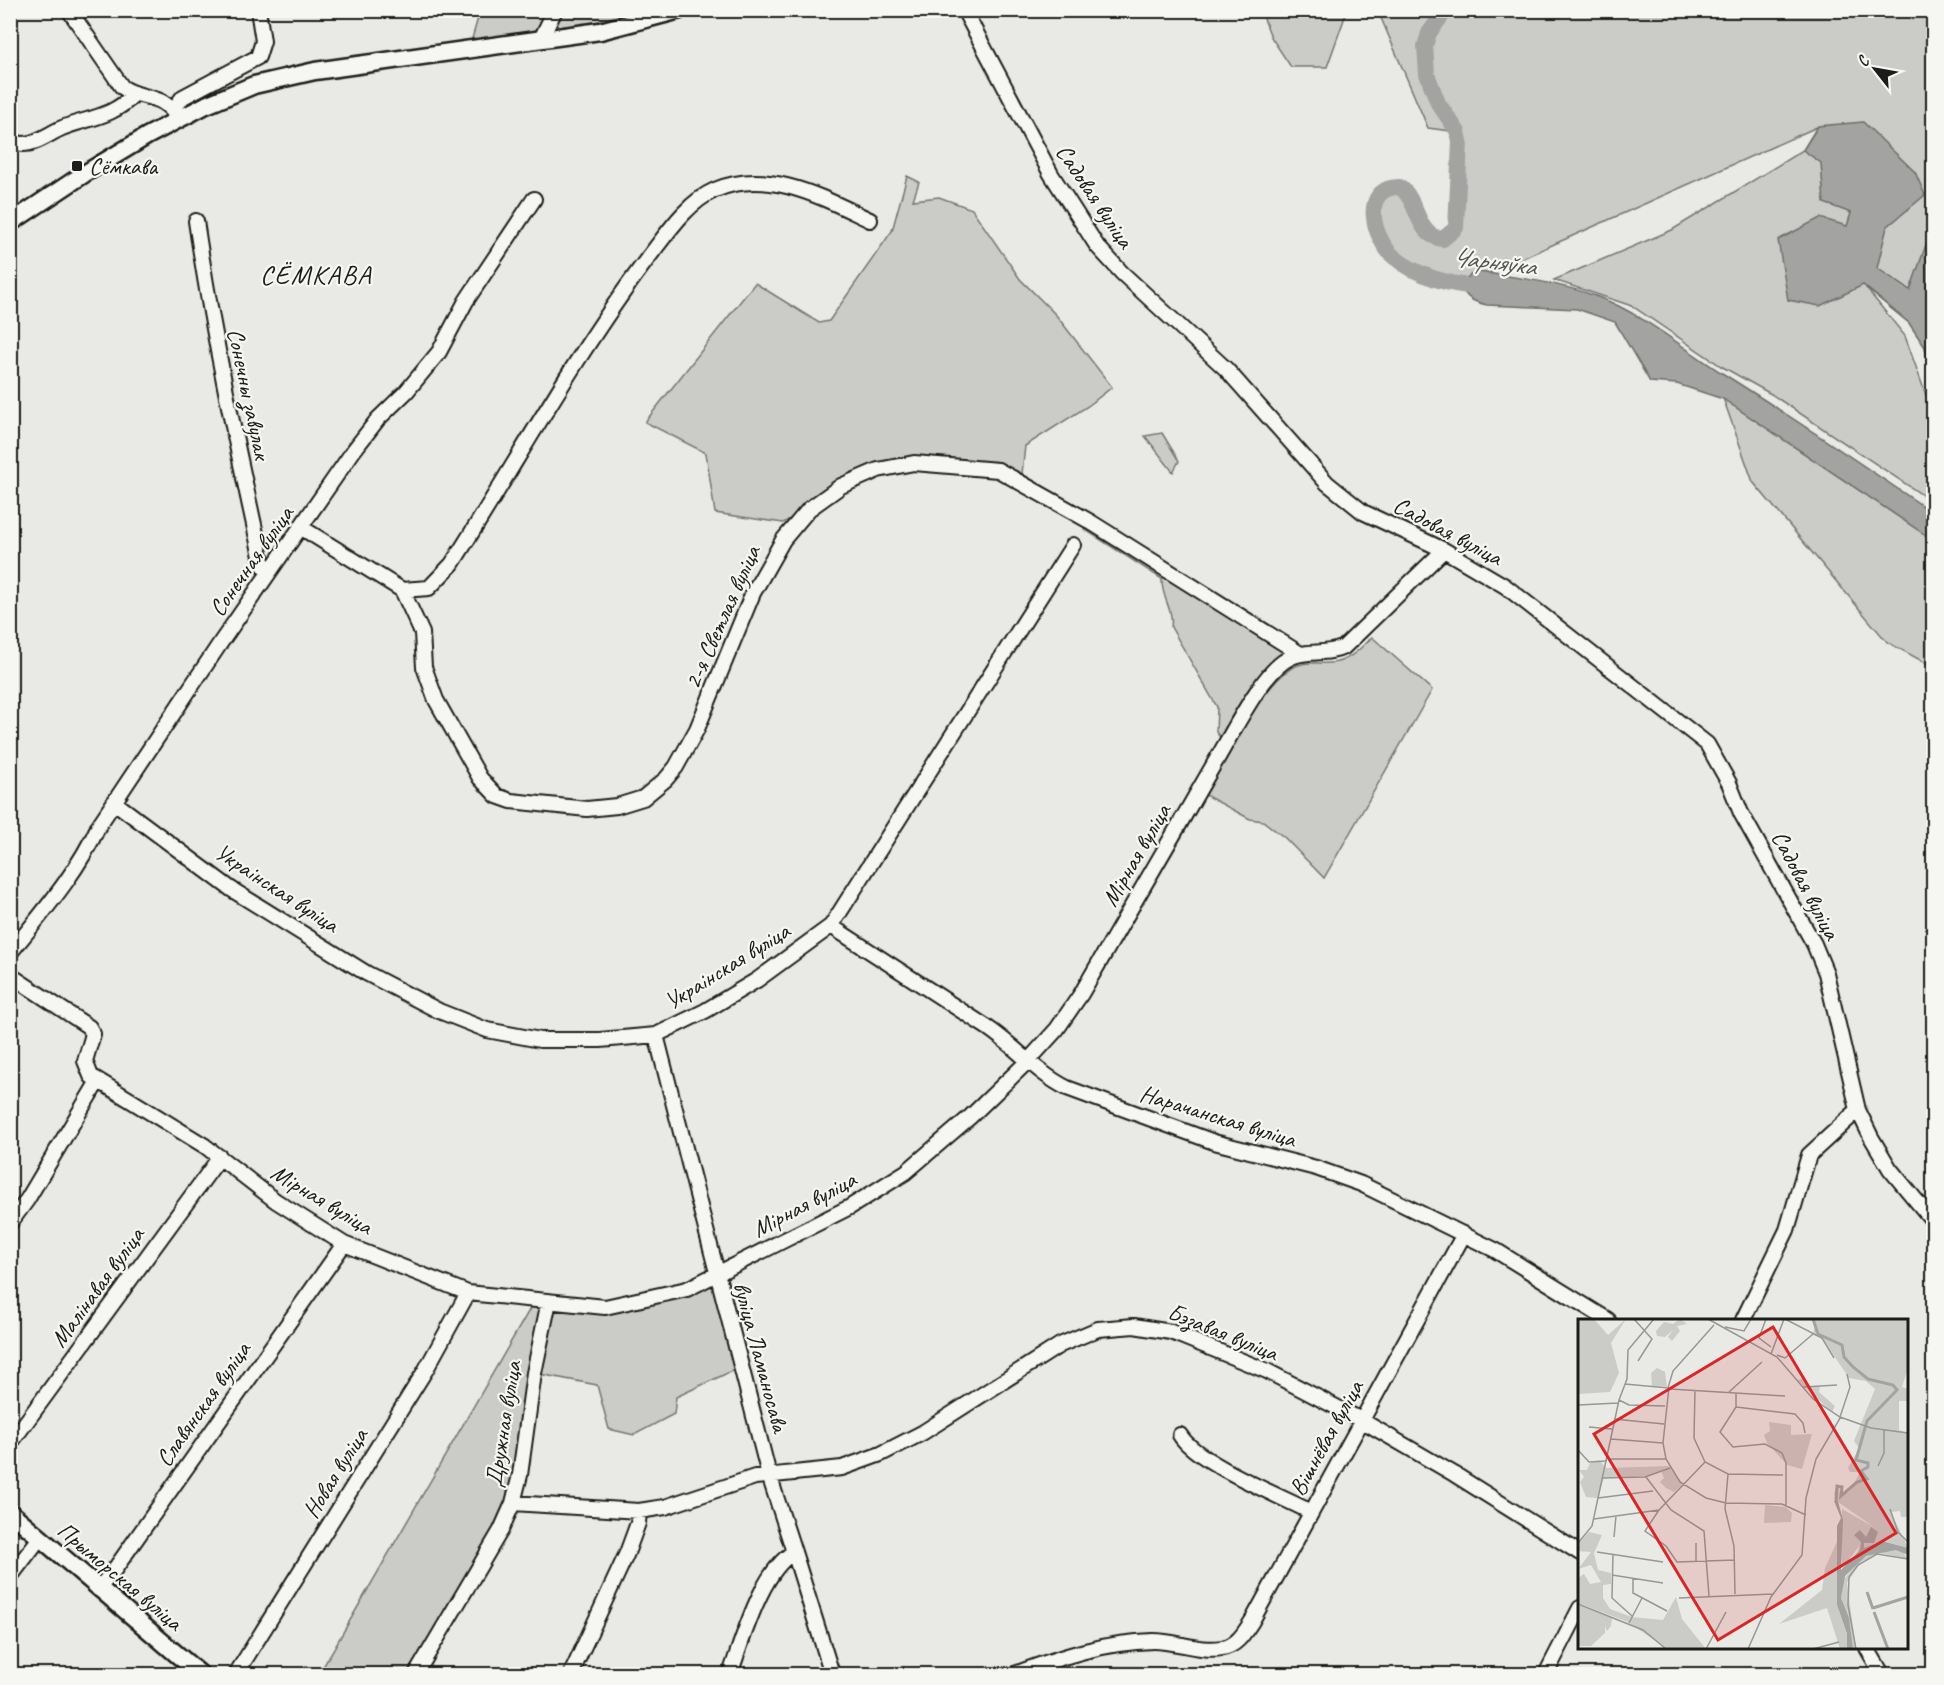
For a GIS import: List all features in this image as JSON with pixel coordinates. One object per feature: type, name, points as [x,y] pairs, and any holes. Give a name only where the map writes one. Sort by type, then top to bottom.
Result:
[{"type":"main road","points":[[10,224],[176,114],[282,77],[632,25],[680,10]]},
{"type":"main road","name":"Прыморская вуліца","points":[[10,1512],[200,1674]]},
{"type":"street","points":[[69,10],[122,87],[133,95],[152,96],[176,114],[183,97],[258,57],[263,41],[258,10]]},
{"type":"street","points":[[542,39],[555,10]]},
{"type":"street","name":"Садовая вуліца","points":[[964,10],[1050,174],[1076,218],[1122,273],[1226,369],[1327,483],[1363,512],[1444,550],[1505,586],[1707,744],[1729,783],[1741,813],[1814,944],[1826,973],[1858,1110],[1890,1169],[1934,1222]]},
{"type":"street","points":[[10,138],[22,144],[35,142],[63,128],[105,115],[126,104],[133,95]]},
{"type":"street","points":[[302,528],[402,590],[429,588],[452,564],[595,333],[669,230],[696,204],[714,190],[740,184],[791,186],[870,220]]},
{"type":"street","name":"Сонечная вуліца","points":[[10,953],[70,875],[114,802],[268,573],[302,528],[366,434],[439,352],[466,301],[534,199]]},
{"type":"street","name":"Сонечны завулак","points":[[196,221],[210,316],[227,401],[262,561],[268,573]]},
{"type":"street","name":"2-я Светлая вуліца","points":[[402,590],[422,633],[424,667],[436,700],[459,744],[488,789],[511,801],[587,809],[617,806],[643,798],[676,767],[698,729],[753,593],[783,540],[809,508],[841,486],[878,470],[914,463],[998,470],[1089,521],[1299,653]]},
{"type":"street","name":"Украінская вуліца","points":[[114,802],[231,889],[366,973],[439,1011],[487,1030],[540,1040],[600,1040],[656,1035],[705,1011],[757,980],[831,926],[1073,545]]},
{"type":"street","points":[[1299,653],[1329,652],[1344,647],[1444,550]]},
{"type":"street","name":"Мірная вуліца","points":[[98,1081],[164,1119],[220,1157],[276,1200],[344,1244],[468,1293],[605,1307],[687,1289],[850,1207],[906,1172],[970,1117],[1028,1061],[1057,1029],[1081,994],[1258,692],[1280,663],[1299,653]]},
{"type":"street","name":"Нарачанская вуліца","points":[[831,926],[1010,1043],[1045,1077],[1067,1088],[1214,1142],[1316,1168],[1361,1184],[1495,1250],[1606,1319]]},
{"type":"street","points":[[10,975],[89,1027],[93,1034],[85,1061],[87,1070],[98,1081],[27,1200],[10,1222]]},
{"type":"street","name":"вуліца Ламаносава","points":[[656,1035],[769,1475],[832,1674]]},
{"type":"street","points":[[1743,1319],[1787,1230],[1809,1155],[1858,1110]]},
{"type":"street","name":"Малінавая вуліца","points":[[10,1444],[220,1157]]},
{"type":"street","name":"Вішнёвая вуліца","points":[[1015,1674],[1071,1654],[1130,1643],[1166,1642],[1215,1649],[1231,1646],[1245,1632],[1464,1234]]},
{"type":"street","name":"Славянская вуліца","points":[[98,1589],[119,1563],[344,1244]]},
{"type":"street","name":"Новая вуліца","points":[[236,1674],[425,1371],[468,1293]]},
{"type":"street","name":"Дружная вуліца","points":[[416,1674],[501,1530],[513,1503],[520,1475],[536,1361],[549,1301]]},
{"type":"street","name":"Бэзавая вуліца","points":[[513,1503],[639,1511],[665,1507],[740,1481],[769,1475],[823,1472],[842,1468],[881,1454],[942,1421],[1060,1345],[1098,1329],[1115,1325],[1152,1327],[1216,1349],[1361,1420],[1454,1474],[1578,1552]]},
{"type":"street","points":[[1180,1435],[1185,1443],[1202,1456],[1311,1512]]},
{"type":"street","points":[[571,1674],[627,1553],[638,1523],[639,1511]]},
{"type":"street","points":[[10,1577],[39,1539]]},
{"type":"street","points":[[730,1674],[767,1584],[781,1563],[794,1552]]},
{"type":"street","points":[[1546,1674],[1578,1612]]},
{"type":"street","points":[[1868,1649],[1882,1674]]},
{"type":"shaded area","points":[[480,11],[680,11],[469,49]]},
{"type":"shaded area","points":[[1261,11],[1347,11],[1327,67],[1291,67],[1271,37]]},
{"type":"shaded area","points":[[1378,11],[1933,11],[1933,225],[1925,347],[1909,323],[1866,288],[1905,336],[1933,415],[1933,502],[1771,394],[1721,366],[1632,306],[1554,280],[1672,230],[1803,150],[1817,127],[1487,274],[1478,272],[1465,279],[1462,286],[1429,277],[1408,267],[1389,253],[1378,237],[1374,208],[1376,199],[1388,187],[1398,187],[1406,191],[1411,197],[1420,222],[1432,236],[1443,239],[1456,228],[1456,190],[1461,153],[1458,132],[1428,128]]},
{"type":"shaded area","points":[[1863,122],[1915,172],[1925,195],[1887,227],[1877,268],[1910,290],[1933,225],[1933,392],[1925,347],[1909,323],[1863,285],[1820,306],[1788,300],[1778,240],[1820,218],[1847,226],[1851,213],[1824,203],[1821,163],[1803,150],[1818,126]]},
{"type":"shaded area","points":[[907,176],[919,182],[913,200],[939,197],[972,209],[1020,279],[1056,315],[1112,387],[1088,406],[1025,446],[1022,474],[956,465],[878,470],[783,523],[715,513],[706,453],[645,422],[755,283],[819,323],[829,321],[892,231]]},
{"type":"shaded area","points":[[1478,272],[1554,284],[1598,297],[1631,312],[1933,513],[1933,540],[1723,399],[1677,384],[1650,382],[1615,322],[1577,309],[1487,305],[1471,299],[1465,294],[1462,286],[1470,275]]},
{"type":"shaded area","points":[[1723,398],[1933,540],[1933,667],[1887,642],[1753,482]]},
{"type":"shaded area","points":[[1162,433],[1179,461],[1173,472],[1145,436]]},
{"type":"shaded area","points":[[1089,521],[1299,653],[1288,658],[1226,745],[1216,732],[1217,707],[1171,627],[1171,615],[1163,592],[1162,579],[1084,529]]},
{"type":"shaded area","points":[[1372,637],[1432,690],[1324,878],[1285,838],[1263,821],[1250,819],[1205,795],[1255,709],[1279,679],[1300,664],[1330,663],[1342,660],[1353,654]]},
{"type":"shaded area","points":[[717,1274],[734,1370],[676,1397],[674,1414],[634,1435],[609,1429],[597,1385],[534,1373],[517,1489],[416,1674],[319,1674],[535,1300],[605,1307]]},
{"type":"shaded area","points":[[1165,1668],[1172,1674],[1063,1674],[1084,1669]]},
{"type":"waterway","name":"Чарняўка","points":[[1446,10],[1429,33],[1425,46],[1427,74],[1438,103],[1458,132],[1460,141],[1456,228],[1443,239],[1427,232],[1411,201],[1400,187],[1387,189],[1379,195],[1374,215],[1380,238],[1394,257],[1404,264],[1436,279],[1484,288]]},
{"type":"place","name":"Сёмкава","points":[[77,166]]},
{"type":"district","name":"СЁМКАВА","points":[[316,275]]}]
